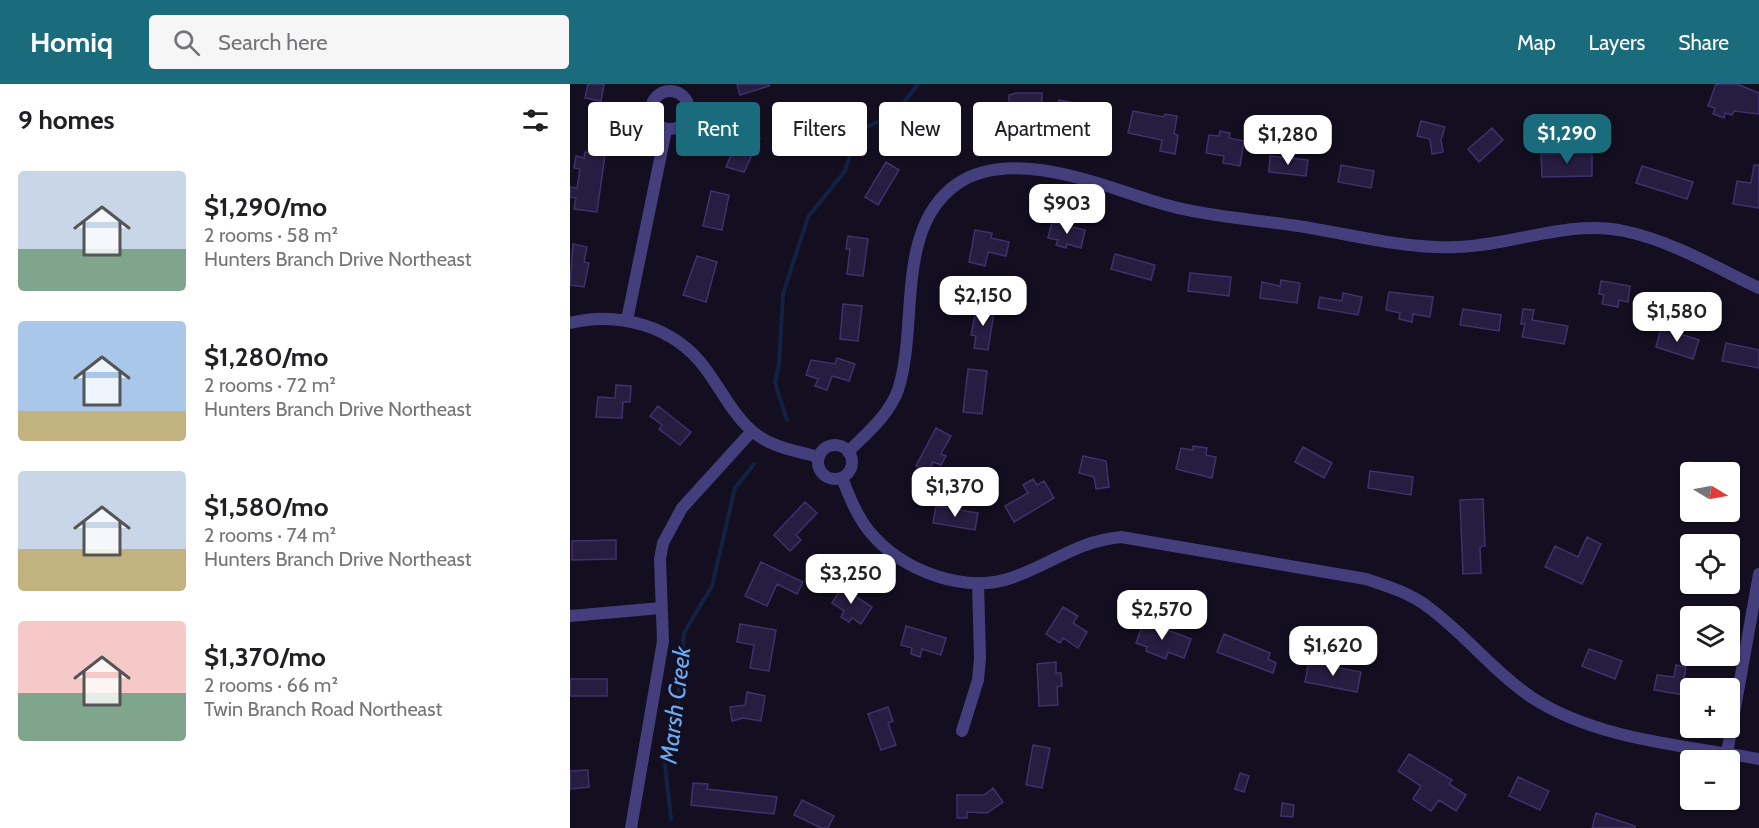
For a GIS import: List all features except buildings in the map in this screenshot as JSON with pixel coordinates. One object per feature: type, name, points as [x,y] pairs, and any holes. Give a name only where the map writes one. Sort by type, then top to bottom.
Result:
[{"type":"street","points":[[627,320],[666,130]]},
{"type":"street","points":[[848,452],[882,417],[897,392],[903,369],[917,247],[928,216],[939,200],[956,184],[996,168],[1019,168],[1068,176],[1167,206],[1422,246],[1484,246],[1580,228],[1623,230],[1681,250],[1759,288]]},
{"type":"street","points":[[570,323],[606,318],[627,320],[661,332],[689,350],[752,431],[766,441],[819,457]]},
{"type":"street","points":[[631,828],[663,640],[660,559],[669,527],[682,508],[752,431]]},
{"type":"street","points":[[832,445],[848,452],[851,466],[842,478],[832,479],[823,474],[819,457],[823,450],[832,445]]},
{"type":"street","points":[[842,478],[850,499],[870,532],[896,556],[935,576],[978,583],[1014,577],[1082,544],[1121,537],[1366,579],[1397,589],[1426,605],[1504,677],[1532,698],[1562,714],[1618,734],[1710,750]]},
{"type":"street","points":[[1728,750],[1759,574]]},
{"type":"street","points":[[962,730],[978,680],[980,658],[978,583]]},
{"type":"street","points":[[570,616],[661,608]]},
{"type":"street","points":[[1740,755],[1759,759]]},
{"type":"waterway","name":"Marsh Creek","points":[[787,420],[775,383],[779,364],[783,294],[808,217],[845,171],[858,131],[895,114],[918,84]]},
{"type":"waterway","name":"Marsh Creek","points":[[671,819],[665,764],[678,702],[684,633],[712,586],[735,488],[754,464]]}]
